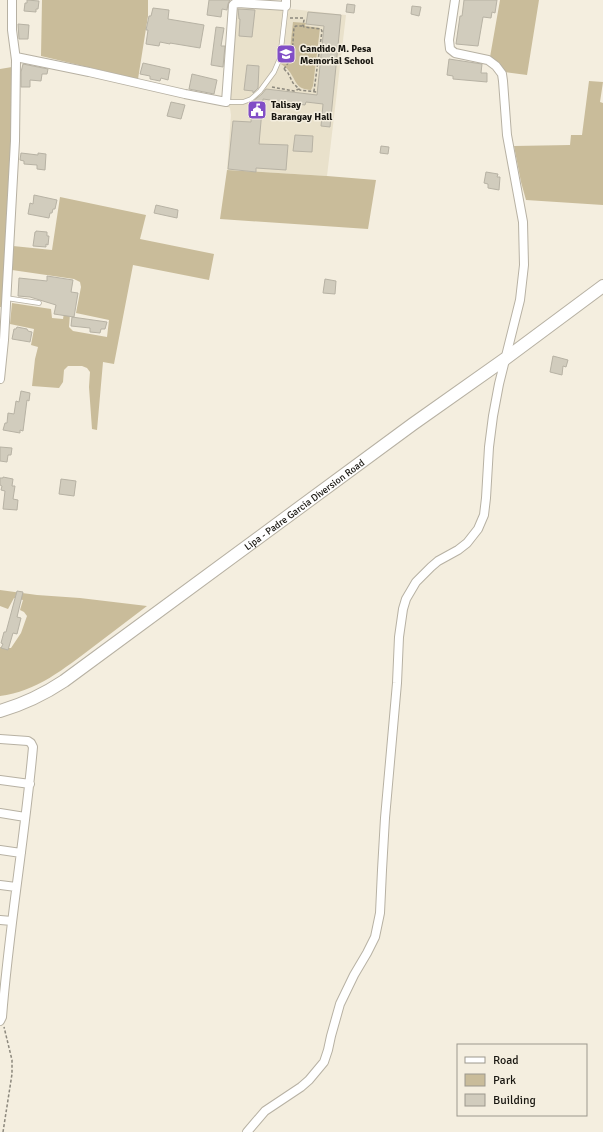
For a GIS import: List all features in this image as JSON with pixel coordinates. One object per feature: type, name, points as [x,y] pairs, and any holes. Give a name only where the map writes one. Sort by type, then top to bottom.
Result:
[{"type":"main road","name":"Lipa - Padre Garcia Diversion Road","points":[[0,711],[18,706],[34,699],[64,681],[603,286]]},
{"type":"street","points":[[0,379],[15,141],[16,56],[12,30],[12,0]]},
{"type":"street","points":[[247,1132],[265,1111],[301,1087],[324,1062],[340,1004],[375,937],[380,913],[385,818],[397,683],[399,637],[403,609],[406,598],[422,575],[438,561],[458,550],[478,529],[482,522],[485,506],[492,424],[505,359],[520,300],[524,265],[523,222],[507,135],[503,77],[498,68],[488,60],[455,53],[450,49],[449,40],[455,0]]},
{"type":"street","points":[[16,56],[226,102],[234,4],[286,3]]},
{"type":"street","points":[[0,739],[28,741],[32,743],[33,747],[30,784],[12,921],[4,954],[1,1021]]},
{"type":"street","points":[[0,780],[30,784]]},
{"type":"street","points":[[0,813],[26,817]]},
{"type":"street","points":[[0,850],[21,853]]},
{"type":"street","points":[[0,885],[16,887]]},
{"type":"street","points":[[0,920],[12,921]]},
{"type":"lane","points":[[226,102],[249,101],[266,83],[278,65],[286,3]]},
{"type":"lane","points":[[6,298],[38,303]]},
{"type":"path","points":[[284,18],[303,18],[303,26]]},
{"type":"path","points":[[278,65],[284,69],[287,71],[293,83],[299,89],[302,91],[316,92],[322,31],[320,29],[303,26],[294,27],[291,58],[284,69]]},
{"type":"path","points":[[266,83],[271,87],[294,91],[299,89]]},
{"type":"path","points":[[1,1021],[3,1023],[12,1060],[12,1074],[4,1132]]},
{"type":"shaded area","name":"Candido M. Pesa Memorial School","points":[[237,6],[283,8],[346,15],[327,176],[227,170],[231,115],[230,108],[224,105]]},
{"type":"green space","points":[[42,0],[148,0],[148,16],[138,79],[41,56]]},
{"type":"green space","points":[[500,0],[539,0],[527,75],[505,72],[500,65],[490,57]]},
{"type":"green space","points":[[293,22],[306,23],[305,26],[320,28],[313,86],[311,90],[299,86],[288,70],[281,64],[282,59],[289,59]]},
{"type":"green space","points":[[12,67],[12,117],[2,307],[0,307],[0,69]]},
{"type":"green space","points":[[589,81],[603,82],[600,102],[603,103],[603,205],[526,200],[514,146],[570,145],[571,135],[582,135]]},
{"type":"green space","points":[[227,170],[376,180],[368,229],[220,219]]},
{"type":"green space","points":[[60,197],[146,215],[140,239],[214,254],[209,280],[133,265],[114,364],[103,362],[97,430],[92,429],[89,387],[90,372],[87,368],[82,366],[68,366],[64,370],[63,382],[59,388],[32,386],[38,347],[31,345],[34,329],[10,324],[12,303],[51,309],[52,318],[63,319],[64,313],[70,314],[69,327],[73,331],[107,337],[109,320],[76,313],[81,287],[80,282],[74,279],[12,270],[13,246],[52,250]]},
{"type":"green space","points":[[0,590],[147,606],[50,678],[26,690],[0,696],[0,647],[11,648],[21,633],[27,616],[20,610],[23,600],[14,598],[8,609],[0,606]]},
{"type":"building","points":[[27,0],[39,1],[36,12],[24,11]]},
{"type":"building","points":[[209,0],[230,0],[227,10],[222,9],[221,17],[207,15]]},
{"type":"building","points":[[464,0],[497,0],[495,13],[492,12],[491,18],[483,17],[478,46],[456,44]]},
{"type":"building","points":[[347,4],[355,5],[354,13],[346,12]]},
{"type":"building","points":[[412,6],[421,7],[419,16],[411,14]]},
{"type":"building","points":[[153,8],[169,10],[168,19],[204,25],[200,48],[160,42],[159,46],[146,44],[148,30],[146,30],[149,16],[151,16]]},
{"type":"building","points":[[238,9],[255,10],[252,37],[239,36],[240,19]]},
{"type":"building","points":[[308,12],[341,15],[330,127],[321,126],[323,104],[306,102],[305,105],[263,99],[259,144],[288,145],[286,170],[256,168],[256,172],[228,169],[233,121],[251,122],[252,102],[266,89],[317,95],[324,26],[306,24]]},
{"type":"building","points":[[18,24],[29,25],[28,39],[19,39]]},
{"type":"building","points":[[216,27],[224,28],[221,46],[225,46],[223,67],[211,65]]},
{"type":"building","points":[[449,59],[482,64],[481,73],[487,73],[487,82],[453,79],[453,76],[447,75]]},
{"type":"building","points":[[143,63],[170,69],[168,80],[161,78],[160,81],[150,79],[150,76],[140,74]]},
{"type":"building","points":[[23,64],[48,69],[47,74],[42,74],[41,81],[30,80],[30,87],[21,87],[21,72]]},
{"type":"building","points":[[247,65],[259,66],[258,88],[253,93],[253,91],[244,90]]},
{"type":"building","points":[[192,74],[217,80],[214,94],[189,89]]},
{"type":"building","points":[[171,102],[185,105],[181,119],[167,116]]},
{"type":"building","points":[[295,135],[313,136],[312,152],[293,151]]},
{"type":"building","points":[[381,146],[389,147],[388,154],[380,153]]},
{"type":"building","points":[[21,153],[38,155],[38,153],[46,154],[45,170],[37,169],[37,165],[24,164],[24,161],[20,160]]},
{"type":"building","points":[[486,172],[498,174],[497,177],[500,177],[499,190],[488,188],[488,184],[484,183]]},
{"type":"building","points":[[34,195],[57,200],[55,209],[53,209],[52,213],[50,213],[49,218],[28,214],[30,203],[33,204]]},
{"type":"building","points":[[156,205],[178,210],[177,218],[154,213]]},
{"type":"building","points":[[36,231],[47,232],[47,236],[49,236],[48,245],[46,244],[46,247],[33,246]]},
{"type":"building","points":[[47,276],[73,280],[71,292],[78,293],[74,317],[54,314],[56,305],[30,297],[18,296],[19,278],[47,281]]},
{"type":"building","points":[[325,279],[336,281],[335,294],[323,293]]},
{"type":"building","points":[[72,317],[107,322],[105,329],[101,329],[100,333],[90,332],[90,328],[71,326]]},
{"type":"building","points":[[17,327],[27,329],[28,331],[32,332],[30,342],[12,339],[14,329]]},
{"type":"building","points":[[553,356],[568,360],[566,367],[563,366],[562,375],[550,372]]},
{"type":"building","points":[[21,391],[30,393],[29,401],[27,400],[23,431],[20,430],[20,433],[3,430],[5,423],[7,423],[8,413],[14,414],[16,401],[19,402]]},
{"type":"building","points":[[0,447],[12,448],[11,455],[8,455],[7,462],[0,461]]},
{"type":"building","points":[[3,477],[13,479],[12,486],[15,486],[13,499],[18,500],[17,510],[3,509],[5,491],[1,490],[2,486],[0,485],[0,478]]},
{"type":"building","points":[[61,479],[76,481],[74,496],[59,494]]},
{"type":"building","points":[[17,591],[23,592],[17,617],[21,618],[17,634],[13,633],[8,650],[1,648],[3,644],[1,643],[4,632],[6,632]]},
{"type":"place","name":"Candido M. Pesa Memorial School","points":[[286,54]]},
{"type":"place","name":"Talisay Barangay Hall","points":[[257,110]]}]
